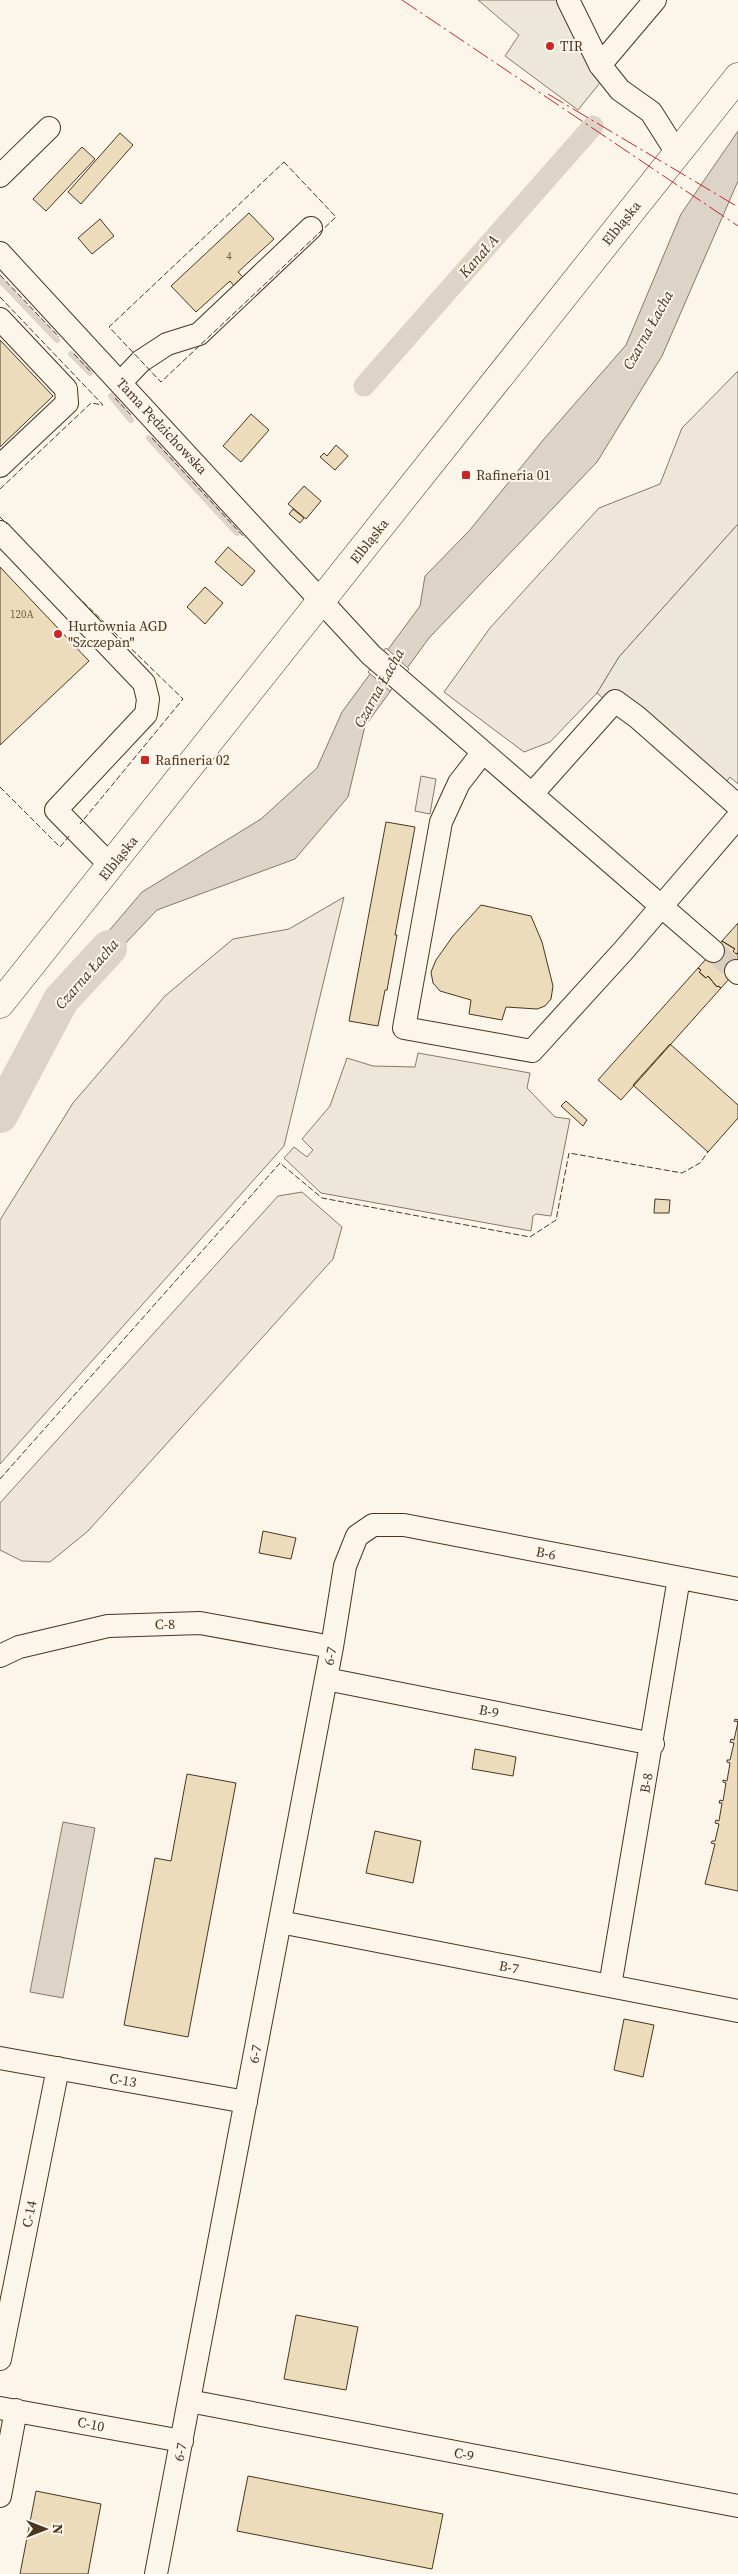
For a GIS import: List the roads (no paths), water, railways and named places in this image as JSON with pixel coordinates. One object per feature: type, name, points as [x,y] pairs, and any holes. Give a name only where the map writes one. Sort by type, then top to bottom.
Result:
[{"type":"main road","name":"Elbląska","points":[[0,1004],[112,866],[738,77]]},
{"type":"street","points":[[568,0],[600,65],[620,90],[651,112],[677,153]]},
{"type":"street","points":[[600,65],[655,0]]},
{"type":"street","points":[[0,176],[49,128]]},
{"type":"street","points":[[121,382],[141,361],[167,344],[199,334],[311,228]]},
{"type":"street","name":"Tama Pędzichowska","points":[[0,254],[121,382],[371,655],[713,951]]},
{"type":"street","points":[[0,319],[66,390],[67,403],[0,466]]},
{"type":"street","points":[[0,532],[144,683],[148,699],[146,714],[56,810],[112,866]]},
{"type":"street","points":[[532,794],[615,701],[637,716],[738,806]]},
{"type":"street","points":[[482,752],[459,783],[441,822],[404,1028],[532,1051],[662,906],[738,817]]},
{"type":"street","name":"B-6","points":[[357,1536],[374,1525],[404,1525],[738,1589]]},
{"type":"street","name":"6-7","points":[[156,2574],[332,1647],[345,1566],[357,1536]]},
{"type":"street","name":"B-8","points":[[610,1986],[653,1744],[679,1578]]},
{"type":"street","name":"C-8","points":[[0,1656],[19,1647],[108,1626],[200,1623],[332,1647]]},
{"type":"street","name":"B-9","points":[[326,1679],[653,1744]]},
{"type":"street","name":"B-7","points":[[280,1922],[738,2011]]},
{"type":"street","name":"C-13","points":[[0,2058],[246,2102]]},
{"type":"street","name":"C-14","points":[[0,2359],[58,2068]]},
{"type":"street","name":"C-9","points":[[189,2402],[738,2506]]},
{"type":"street","points":[[0,2496],[8,2409]]},
{"type":"street","name":"C-10","points":[[8,2409],[182,2441]]},
{"type":"water","points":[[738,131],[738,181],[662,356],[597,462],[429,638],[365,726],[348,797],[295,859],[157,910],[68,1004],[85,959],[142,892],[261,819],[317,768],[342,712],[420,606],[425,576],[469,531],[544,439],[626,345],[681,214]]},
{"type":"water","points":[[63,1822],[95,1828],[63,1998],[30,1992]]},
{"type":"waterway","name":"Kanał A","points":[[364,386],[593,126]]},
{"type":"waterway","points":[[0,280],[57,340]]},
{"type":"waterway","points":[[71,354],[90,373]]},
{"type":"waterway","points":[[111,396],[131,420]]},
{"type":"waterway","points":[[149,438],[237,533]]},
{"type":"waterway","name":"Czarna Łacha","points":[[0,1115],[61,1000],[109,948]]},
{"type":"tunnel","points":[[713,951],[736,971]]},
{"type":"place","name":"TIR","points":[[550,46]]},
{"type":"place","name":"Rafineria 01","points":[[466,475]]},
{"type":"place","name":"Hurtownia AGD \"Szczepan\"","points":[[58,634]]},
{"type":"place","name":"Rafineria 02","points":[[145,760]]}]
